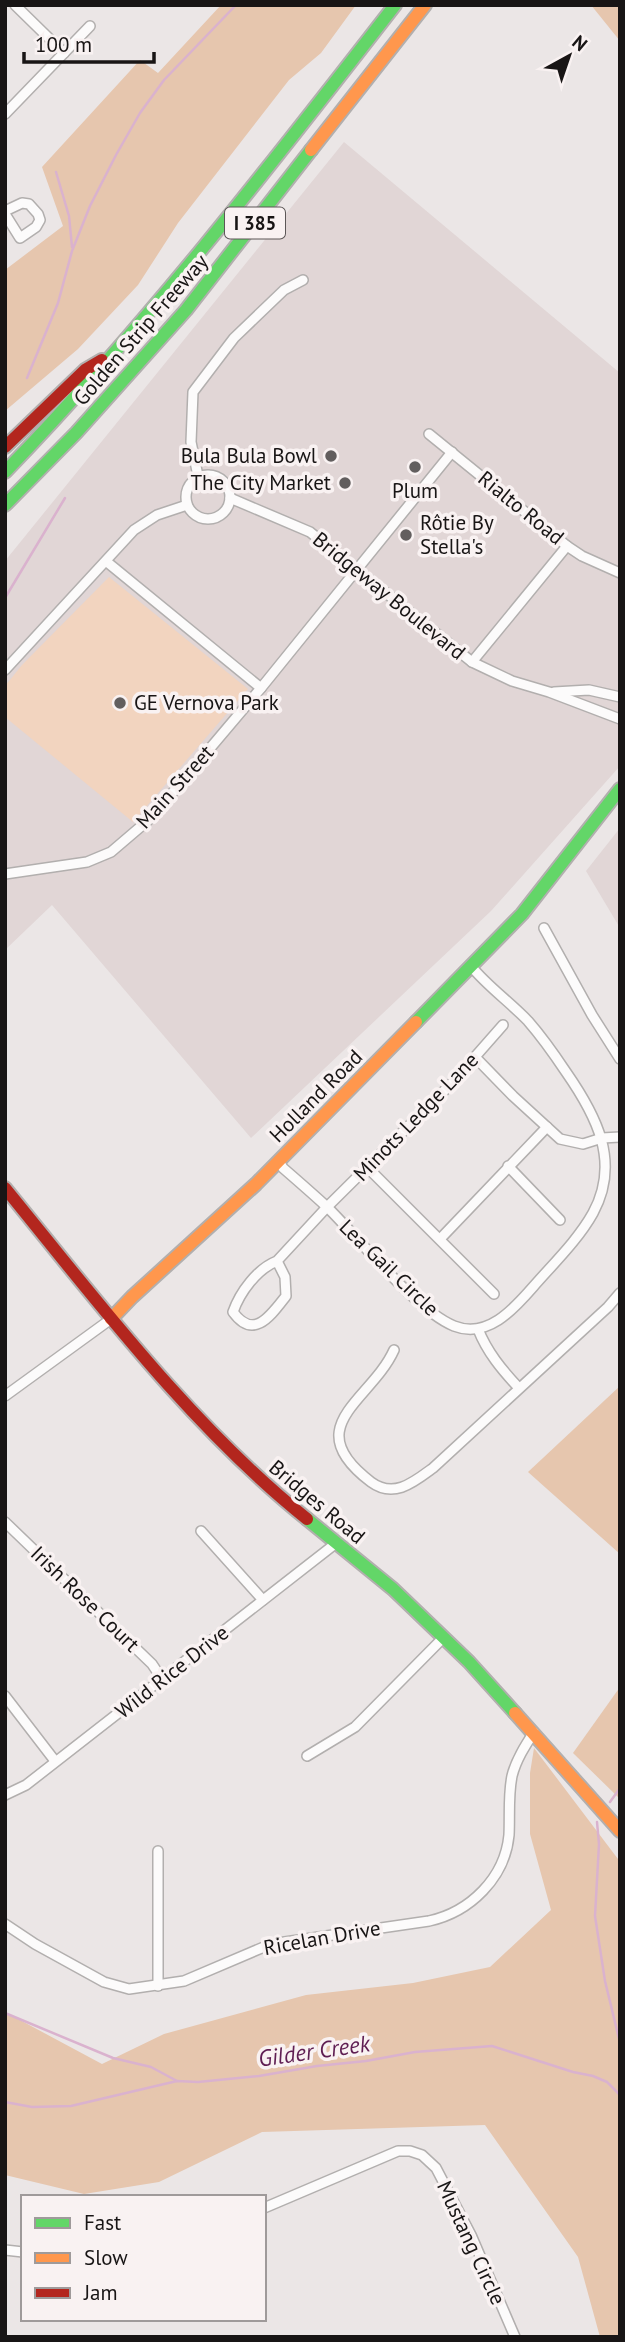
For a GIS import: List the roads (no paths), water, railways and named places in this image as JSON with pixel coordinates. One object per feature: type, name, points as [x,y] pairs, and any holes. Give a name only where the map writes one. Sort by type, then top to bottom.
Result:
[{"type":"main road","name":"Golden Strip Freeway","points":[[5,472],[67,409],[117,351],[396,5]]},
{"type":"main road","name":"Golden Strip Freeway","points":[[5,505],[76,433],[186,310],[425,5]]},
{"type":"main road","points":[[5,447],[85,370],[117,351]]},
{"type":"main road","points":[[5,520],[76,433]]},
{"type":"main road","name":"Holland Road","points":[[111,1319],[279,1161],[522,914],[620,789]]},
{"type":"main road","name":"Bridges Road","points":[[5,1188],[111,1319],[224,1445],[255,1476],[393,1589],[444,1637],[490,1683],[620,1831]]},
{"type":"street","points":[[15,5],[64,53]]},
{"type":"street","points":[[5,114],[90,26]]},
{"type":"street","points":[[198,476],[191,442],[192,392],[234,338],[284,290],[303,279]]},
{"type":"street","name":"Rialto Road","points":[[429,433],[567,546],[582,556],[620,573]]},
{"type":"street","name":"Main Street","points":[[5,874],[87,862],[111,852],[152,817],[261,688],[452,452]]},
{"type":"street","points":[[213,475],[220,478],[229,490],[230,498],[225,512],[212,519],[197,516],[187,505],[186,492],[192,480],[198,476],[213,475]]},
{"type":"street","name":"Bridgeway Boulevard","points":[[230,498],[310,532],[472,662],[512,681],[620,719]]},
{"type":"street","points":[[5,670],[134,530],[157,514],[187,505]]},
{"type":"street","points":[[472,662],[567,546]]},
{"type":"street","points":[[107,562],[261,688]]},
{"type":"street","name":"Bridgeway Boulevard","points":[[549,692],[589,690],[620,697]]},
{"type":"street","points":[[544,928],[592,1015],[620,1059]]},
{"type":"street","points":[[471,966],[544,1041],[590,1108],[602,1138],[606,1175],[592,1215],[522,1300],[499,1320],[478,1329],[492,1356],[519,1388]]},
{"type":"street","name":"Minots Ledge Lane","points":[[278,1261],[285,1277],[286,1296],[259,1325],[248,1325],[239,1321],[233,1312],[239,1295],[268,1264],[278,1261],[503,1025]]},
{"type":"street","points":[[475,1057],[560,1139],[583,1144],[602,1138],[620,1137]]},
{"type":"street","points":[[440,1239],[547,1127]]},
{"type":"street","name":"Lea Gail Circle","points":[[279,1161],[283,1168],[327,1207],[428,1310],[439,1319],[457,1327],[478,1329]]},
{"type":"street","points":[[508,1166],[560,1220]]},
{"type":"street","points":[[368,1168],[494,1294]]},
{"type":"street","points":[[394,1350],[387,1366],[358,1396],[339,1427],[340,1446],[353,1467],[375,1485],[397,1490],[410,1486],[433,1468],[620,1293]]},
{"type":"street","name":"Holland Road","points":[[5,1396],[111,1319]]},
{"type":"street","name":"Irish Rose Court","points":[[5,1522],[152,1664],[162,1679]]},
{"type":"street","points":[[201,1531],[263,1600]]},
{"type":"street","name":"Wild Rice Drive","points":[[5,1795],[26,1785],[335,1544]]},
{"type":"street","points":[[307,1756],[355,1727],[444,1637]]},
{"type":"street","points":[[5,1696],[55,1761]]},
{"type":"street","name":"Ricelan Drive","points":[[5,1924],[35,1944],[109,1984],[129,1989],[184,1981],[271,1944],[429,1921],[446,1916],[465,1906],[487,1886],[502,1861],[508,1840],[513,1772],[534,1732]]},
{"type":"street","points":[[158,1851],[158,1986]]},
{"type":"street","name":"Mustang Circle","points":[[266,2207],[398,2151],[422,2155],[433,2163],[455,2202],[515,2337]]},
{"type":"waterway","points":[[27,378],[58,303],[72,251],[90,206],[116,155],[140,113],[164,80],[236,5]]},
{"type":"waterway","points":[[56,172],[69,216],[72,247]]},
{"type":"waterway","points":[[5,598],[65,498]]},
{"type":"waterway","points":[[610,1802],[620,1788]]},
{"type":"waterway","points":[[597,1822],[599,1844],[595,1916],[605,1981],[620,2043]]},
{"type":"waterway","points":[[5,2013],[113,2058],[151,2067],[177,2081]]},
{"type":"waterway","name":"Gilder Creek","points":[[5,2102],[32,2107],[71,2106],[177,2081],[198,2082],[259,2076],[415,2052],[492,2046],[593,2076],[607,2082],[620,2095]]},
{"type":"place","name":"Bula Bula Bowl","points":[[331,456]]},
{"type":"place","name":"Plum","points":[[415,467]]},
{"type":"place","name":"The City Market","points":[[345,483]]},
{"type":"place","name":"Rôtie By Stella's","points":[[406,535]]},
{"type":"place","name":"GE Vernova Park","points":[[120,703]]}]
